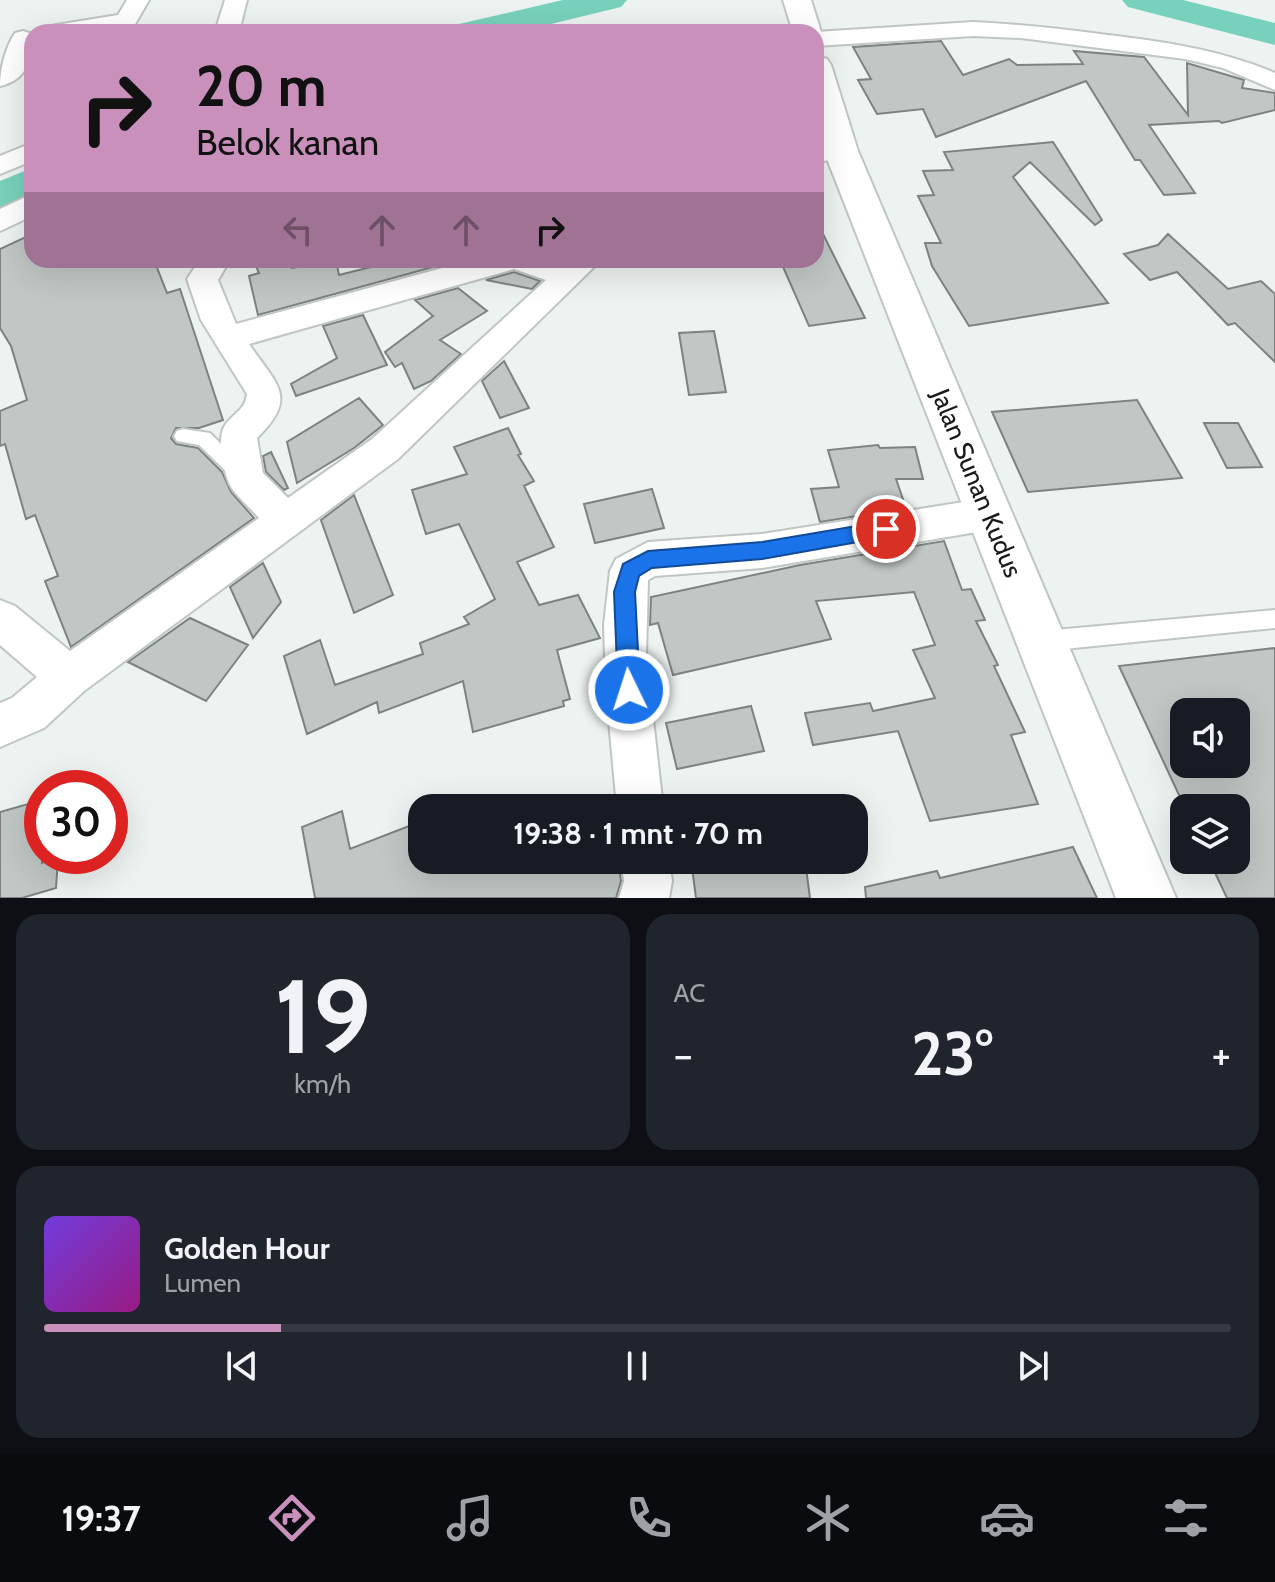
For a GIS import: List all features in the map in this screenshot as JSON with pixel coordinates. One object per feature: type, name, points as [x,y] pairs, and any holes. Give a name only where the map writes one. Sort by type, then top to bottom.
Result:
[{"type":"main road","points":[[797,0],[804,24]]},
{"type":"main road","name":"Jalan Sunan Kudus","points":[[824,119],[829,152],[989,514],[1146,898]]},
{"type":"street","points":[[114,24],[126,21],[138,0]]},
{"type":"street","points":[[229,24],[236,0]]},
{"type":"street","points":[[824,38],[973,29],[1021,31],[1185,52],[1231,63],[1275,82]]},
{"type":"street","points":[[0,79],[8,77],[15,68],[18,38]]},
{"type":"street","points":[[0,166],[24,155]]},
{"type":"street","points":[[0,222],[24,208]]},
{"type":"street","points":[[207,268],[202,279],[217,320],[249,365],[264,393],[262,411],[238,434],[246,479],[286,521]]},
{"type":"street","points":[[227,338],[481,268]]},
{"type":"street","points":[[0,725],[28,713],[69,677],[385,449],[578,268]]},
{"type":"street","points":[[639,794],[627,661],[625,592],[630,571],[648,559],[762,551],[989,514]]},
{"type":"street","points":[[0,619],[69,677]]},
{"type":"street","points":[[644,898],[647,874]]},
{"type":"lane","points":[[183,436],[204,438],[246,479]]},
{"type":"lane","points":[[1041,641],[1275,619]]},
{"type":"building","points":[[941,41],[963,75],[1009,59],[1017,65],[1083,64],[1074,51],[1144,57],[1188,115],[1187,63],[1244,80],[1242,88],[1275,93],[1275,110],[1222,123],[1149,125],[1195,193],[1164,195],[1140,160],[1135,160],[1086,81],[936,137],[923,109],[877,114],[858,80],[871,79],[853,47]]},
{"type":"building","points":[[1053,142],[1102,220],[1095,225],[1030,162],[1013,177],[1108,303],[969,326],[932,266],[925,243],[941,243],[918,196],[934,195],[923,171],[953,170],[944,152]]},
{"type":"building","points":[[1168,234],[1228,289],[1261,281],[1275,294],[1275,362],[1235,323],[1228,325],[1177,272],[1150,280],[1124,254],[1158,245]]},
{"type":"building","points":[[824,236],[865,318],[809,326],[784,268],[824,268]]},
{"type":"building","points":[[24,238],[24,268],[157,268],[167,293],[180,289],[223,420],[199,428],[176,428],[171,438],[176,444],[198,448],[222,472],[231,492],[254,518],[71,647],[45,581],[58,576],[35,515],[26,519],[5,444],[0,446],[0,411],[27,400],[11,346],[0,328],[0,249]]},
{"type":"building","points":[[257,268],[338,268],[339,275],[367,268],[429,268],[258,315],[249,276],[259,273]]},
{"type":"building","points":[[514,272],[540,281],[532,289],[486,280]]},
{"type":"building","points":[[458,288],[487,311],[440,340],[461,354],[431,381],[414,389],[402,363],[395,367],[385,352],[433,316],[415,300]]},
{"type":"building","points":[[363,315],[387,365],[296,396],[291,384],[337,358],[323,326]]},
{"type":"building","points":[[714,331],[726,392],[689,395],[679,333]]},
{"type":"building","points":[[504,361],[529,408],[500,418],[482,381]]},
{"type":"building","points":[[359,398],[383,425],[354,448],[297,483],[287,442]]},
{"type":"building","points":[[1137,400],[1182,478],[1028,492],[992,412]]},
{"type":"building","points":[[1204,423],[1238,423],[1262,467],[1227,468]]},
{"type":"building","points":[[508,428],[521,454],[518,455],[534,481],[524,486],[554,547],[517,562],[539,605],[578,595],[600,638],[557,650],[570,699],[563,701],[564,706],[473,732],[463,681],[379,713],[377,702],[307,734],[284,656],[320,640],[335,685],[423,654],[420,643],[469,624],[464,617],[495,599],[459,524],[426,534],[412,490],[467,474],[454,447]]},
{"type":"building","points":[[878,445],[880,448],[915,447],[923,479],[896,479],[906,508],[820,522],[811,489],[839,487],[828,450]]},
{"type":"building","points":[[271,452],[288,488],[284,490],[266,472],[263,456]]},
{"type":"building","points":[[652,489],[664,528],[595,543],[584,504]]},
{"type":"building","points":[[354,495],[393,595],[354,613],[321,520]]},
{"type":"building","points":[[944,541],[962,590],[971,589],[985,620],[976,621],[1025,732],[1011,735],[1038,804],[930,821],[898,731],[813,745],[805,713],[870,703],[873,711],[935,698],[913,650],[935,645],[914,592],[816,601],[831,639],[673,675],[658,623],[650,625],[651,597],[800,565]]},
{"type":"building","points":[[263,563],[281,602],[253,638],[230,587]]},
{"type":"building","points":[[190,618],[248,645],[206,701],[128,662]]},
{"type":"building","points":[[1275,648],[1275,898],[1227,898],[1216,874],[1250,874],[1250,794],[1178,794],[1171,778],[1250,778],[1250,698],[1170,698],[1170,776],[1119,666]]},
{"type":"building","points":[[751,706],[764,751],[677,769],[666,723]]},
{"type":"building","points":[[24,805],[24,874],[57,874],[56,888],[22,898],[0,898],[0,812]]},
{"type":"building","points":[[342,811],[350,849],[408,826],[408,874],[620,874],[621,881],[616,898],[315,898],[302,827]]},
{"type":"building","points":[[1073,847],[1097,898],[866,898],[865,887],[937,871],[940,878]]},
{"type":"building","points":[[693,874],[807,874],[810,898],[696,898]]},
{"type":"waterway","points":[[506,24],[609,0]]},
{"type":"waterway","points":[[1140,0],[1275,34]]},
{"type":"waterway","points":[[0,199],[24,186]]},
{"type":"route","points":[[629,690],[625,592],[630,571],[648,559],[762,551],[886,529]]}]
